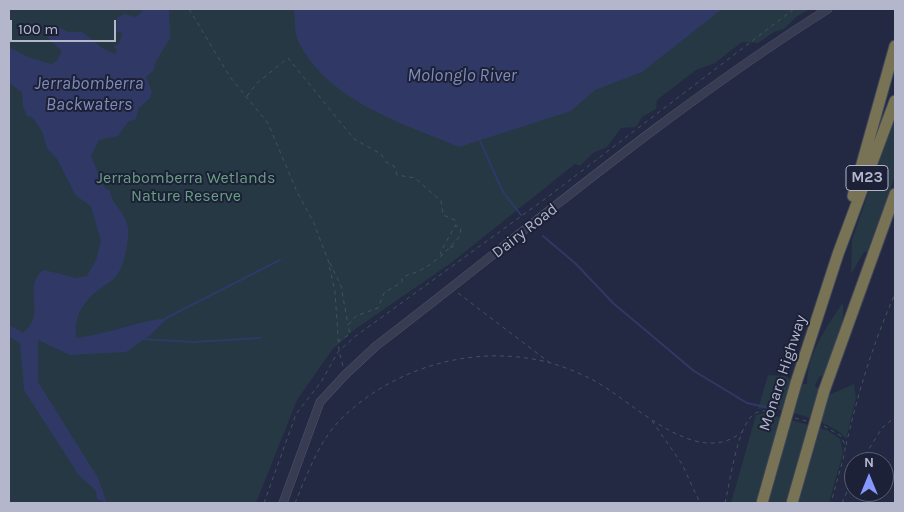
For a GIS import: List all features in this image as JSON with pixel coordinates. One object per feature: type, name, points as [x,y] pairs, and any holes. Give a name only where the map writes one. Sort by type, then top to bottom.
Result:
[{"type":"highway","points":[[838,254],[895,46]]},
{"type":"highway","name":"M23","points":[[838,254],[895,102]]},
{"type":"highway","name":"M23","points":[[792,503],[824,391],[895,194]]},
{"type":"highway","points":[[873,258],[895,202]]},
{"type":"highway","name":"Monaro Highway","points":[[762,503],[796,383],[838,254]]},
{"type":"street","name":"Dairy Road","points":[[283,503],[320,402],[376,346],[663,123],[768,47],[828,9]]},
{"type":"path","points":[[189,9],[230,77],[247,96],[274,135],[296,192],[313,221],[328,260],[341,286],[350,334],[338,342]]},
{"type":"path","points":[[247,96],[257,83],[288,58],[354,139],[381,154],[386,162],[394,166],[397,175],[415,178],[441,200],[443,215],[455,220],[456,226],[460,229],[460,237],[450,246],[447,252],[419,272],[402,278],[402,282],[384,293],[378,308],[356,316],[348,325]]},
{"type":"path","points":[[442,255],[440,253],[456,226]]},
{"type":"path","points":[[328,260],[335,292],[338,342],[345,375]]},
{"type":"path","points":[[451,289],[466,298],[551,363]]},
{"type":"path","points":[[831,503],[846,449],[853,411],[869,359],[895,294]]},
{"type":"path","points":[[295,503],[314,458],[339,421],[366,399],[403,376],[450,359],[483,356],[520,358],[551,363],[593,380],[651,421],[684,437],[708,442],[729,440],[743,431]]},
{"type":"path","points":[[725,503],[743,431],[750,417],[758,412],[768,411],[785,415]]},
{"type":"path","points":[[867,452],[882,428],[895,417]]},
{"type":"path","points":[[794,418],[811,423]]},
{"type":"path","points":[[651,421],[682,464],[700,503]]},
{"type":"path","points":[[820,425],[838,433],[844,441],[846,449]]},
{"type":"green space","name":"Jerrabomberra Wetlands Nature Reserve","points":[[9,9],[810,9],[796,17],[784,29],[774,32],[758,43],[742,42],[715,63],[696,70],[657,100],[656,109],[642,117],[636,127],[621,128],[607,147],[593,153],[580,166],[575,164],[451,263],[354,330],[332,350],[297,400],[256,503],[9,503]]},
{"type":"green space","points":[[895,116],[895,176],[867,252],[864,252],[851,274],[852,240]]},
{"type":"green space","points":[[843,302],[842,321],[837,340],[823,377],[820,376],[815,385],[819,390],[831,394],[854,384],[856,398],[846,439],[831,427],[805,416],[767,408],[758,409],[768,375],[785,376],[796,383],[807,384],[810,362],[814,351]]},
{"type":"green space","points":[[765,413],[827,430],[840,439],[843,453],[829,503],[731,503],[756,415]]},
{"type":"water","name":"Jerrabomberra Backwaters","points":[[142,9],[169,9],[170,38],[155,63],[154,70],[146,77],[152,92],[150,98],[138,109],[136,119],[128,122],[118,136],[99,140],[91,156],[104,187],[110,191],[111,196],[125,218],[128,238],[124,261],[118,274],[97,291],[83,306],[77,318],[77,338],[168,318],[149,336],[126,352],[70,355],[38,340],[38,382],[98,478],[107,503],[97,499],[96,491],[78,474],[24,390],[20,343],[9,336],[9,325],[23,333],[32,322],[34,287],[38,275],[44,270],[77,278],[87,276],[96,260],[101,241],[91,206],[76,196],[57,159],[47,148],[42,131],[32,117],[27,116],[23,107],[22,92],[9,83],[9,47],[28,57],[51,64],[57,61],[62,51],[47,37],[50,27],[59,27],[68,32],[82,32],[102,48],[115,54],[117,50],[114,46],[119,44],[122,33],[116,31],[117,18],[125,14],[135,17],[142,12]]},
{"type":"water","name":"Molonglo River","points":[[294,9],[722,9],[642,72],[595,90],[571,111],[459,147],[369,108],[348,96],[329,81],[312,63],[297,39]]},
{"type":"waterway","points":[[480,141],[503,192],[521,215]]},
{"type":"waterway","points":[[543,236],[576,264],[613,303],[694,371],[747,403],[769,408]]},
{"type":"waterway","points":[[166,318],[280,260]]},
{"type":"waterway","points":[[67,292],[78,287]]},
{"type":"waterway","points":[[142,339],[193,342],[260,338]]}]
